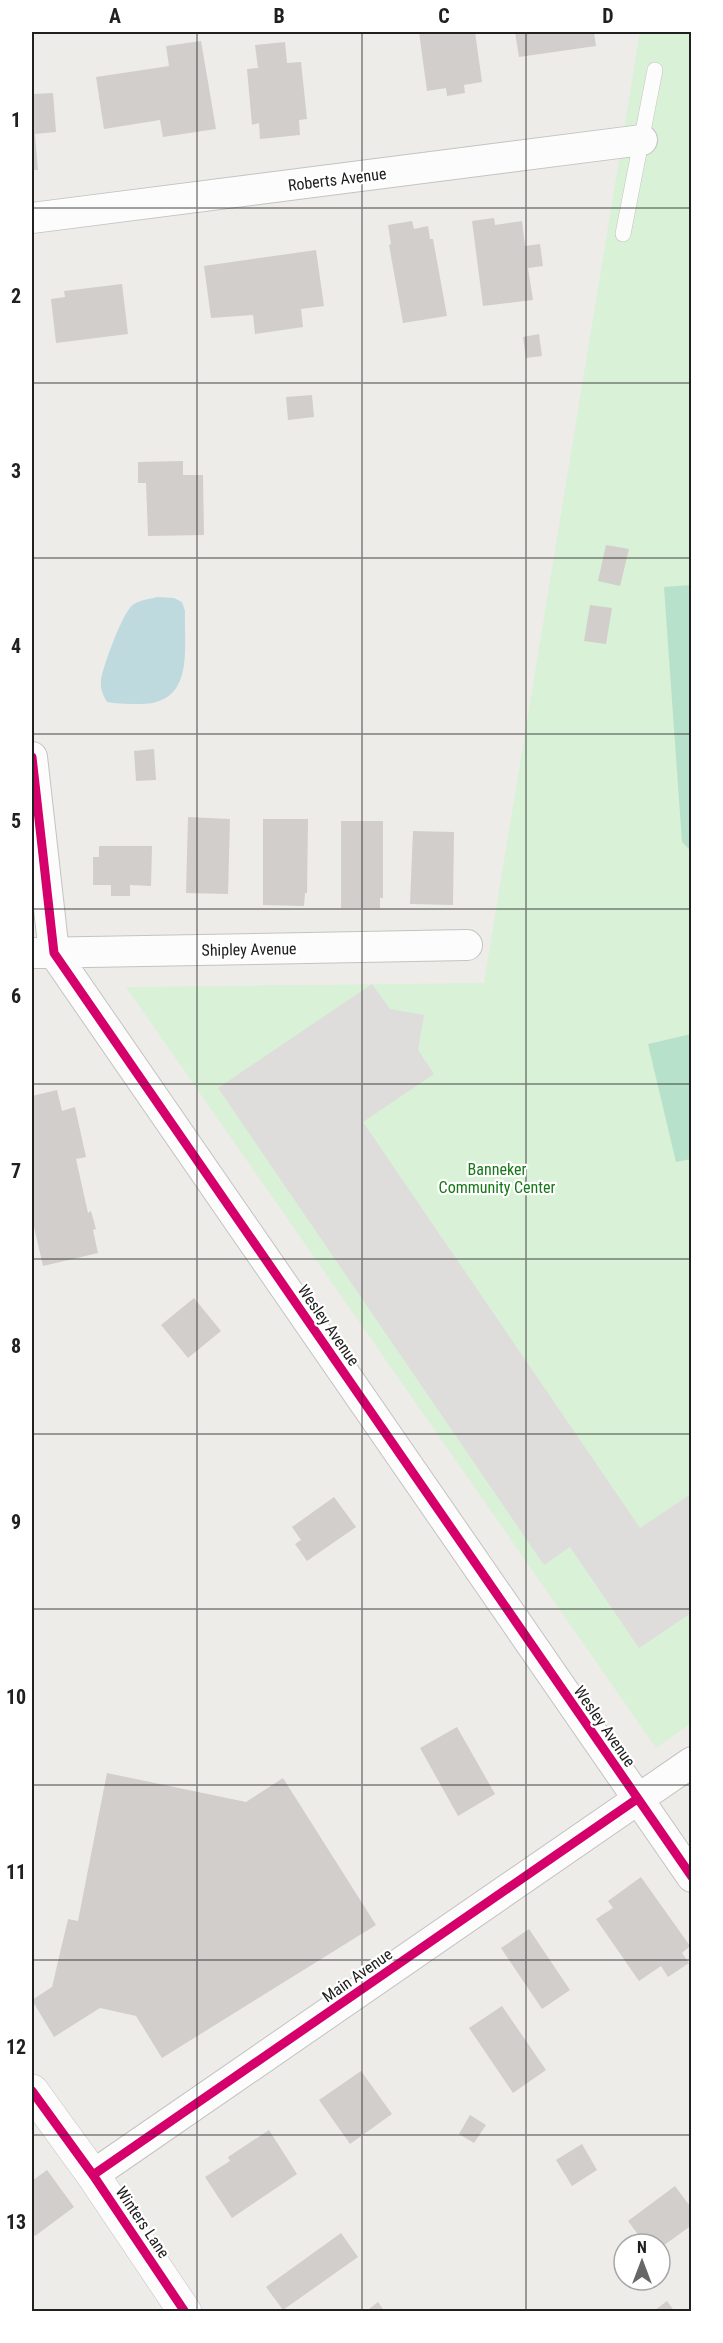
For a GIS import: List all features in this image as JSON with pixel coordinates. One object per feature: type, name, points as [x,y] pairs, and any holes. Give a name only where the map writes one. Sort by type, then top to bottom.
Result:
[{"type":"street","name":"Roberts Avenue","points":[[32,218],[642,140]]},
{"type":"street","name":"Wesley Avenue","points":[[32,757],[43,953],[692,1877]]},
{"type":"street","name":"Shipley Avenue","points":[[43,953],[467,945]]},
{"type":"street","name":"Main Avenue","points":[[93,2175],[692,1762]]},
{"type":"street","name":"Winters Lane","points":[[32,2091],[93,2175],[185,2312]]},
{"type":"lane","points":[[623,234],[655,70]]},
{"type":"green space","name":"Banneker Community Center","points":[[640,32],[691,32],[691,1723],[656,1748],[126,987],[484,983]]},
{"type":"green space","points":[[692,585],[691,851],[682,842],[664,587]]},
{"type":"green space","points":[[691,1034],[691,1159],[676,1162],[648,1044]]},
{"type":"shaded area","points":[[372,984],[390,1009],[424,1015],[418,1050],[434,1074],[363,1122],[640,1528],[691,1494],[691,1613],[639,1648],[570,1547],[544,1565],[218,1088]]},
{"type":"water","points":[[157,597],[174,598],[182,602],[185,611],[185,658],[178,685],[170,695],[158,702],[119,704],[107,702],[102,692],[101,680],[119,627],[134,604]]},
{"type":"building","points":[[419,32],[475,32],[482,82],[464,85],[465,93],[447,96],[446,88],[427,91]]},
{"type":"building","points":[[515,32],[594,32],[596,46],[519,57]]},
{"type":"building","points":[[201,41],[216,129],[163,137],[160,120],[104,129],[96,77],[169,66],[166,46]]},
{"type":"building","points":[[285,42],[287,63],[301,62],[307,119],[299,120],[300,135],[260,139],[259,123],[252,125],[247,69],[258,68],[255,45]]},
{"type":"building","points":[[53,93],[56,132],[35,134],[38,170],[32,170],[32,94]]},
{"type":"building","points":[[494,218],[495,225],[522,221],[525,246],[540,244],[543,266],[528,268],[533,300],[483,306],[472,221]]},
{"type":"building","points":[[412,221],[414,229],[428,226],[430,239],[433,239],[447,316],[403,323],[389,245],[391,244],[388,225]]},
{"type":"building","points":[[316,250],[324,306],[301,309],[303,327],[255,334],[253,315],[211,318],[204,266]]},
{"type":"building","points":[[122,284],[128,334],[56,343],[51,299],[65,297],[64,291]]},
{"type":"building","points":[[539,334],[542,356],[526,358],[523,337]]},
{"type":"building","points":[[312,395],[314,417],[288,420],[286,397]]},
{"type":"building","points":[[183,461],[183,475],[203,475],[204,535],[148,536],[146,483],[138,483],[138,462]]},
{"type":"building","points":[[606,545],[629,549],[620,586],[598,581]]},
{"type":"building","points":[[590,605],[612,608],[606,644],[584,641]]},
{"type":"building","points":[[154,749],[156,780],[136,781],[134,751]]},
{"type":"building","points":[[188,817],[230,819],[228,894],[186,893]]},
{"type":"building","points":[[263,819],[308,819],[307,893],[305,893],[304,906],[263,905]]},
{"type":"building","points":[[341,821],[383,821],[383,898],[380,898],[380,908],[341,908]]},
{"type":"building","points":[[413,831],[454,832],[453,905],[410,904]]},
{"type":"building","points":[[99,846],[152,846],[151,886],[130,885],[130,896],[111,896],[111,885],[93,885],[93,857],[99,857]]},
{"type":"building","points":[[57,1090],[62,1111],[75,1107],[86,1157],[76,1159],[88,1213],[91,1211],[96,1229],[93,1230],[98,1253],[43,1266],[32,1218],[32,1096]]},
{"type":"building","points":[[194,1298],[221,1331],[188,1358],[161,1325]]},
{"type":"building","points":[[334,1497],[356,1527],[307,1561],[295,1544],[301,1540],[292,1527]]},
{"type":"building","points":[[457,1727],[495,1794],[458,1816],[420,1748]]},
{"type":"building","points":[[107,1773],[246,1802],[283,1778],[376,1925],[162,2058],[136,2016],[100,2008],[54,2037],[32,2000],[52,1987],[68,1919],[78,1921]]},
{"type":"building","points":[[641,1877],[690,1946],[682,1953],[689,1963],[668,1977],[661,1966],[639,1981],[596,1919],[613,1908],[608,1901]]},
{"type":"building","points":[[529,1929],[570,1990],[542,2009],[501,1948]]},
{"type":"building","points":[[502,2006],[546,2070],[513,2093],[469,2028]]},
{"type":"building","points":[[361,2071],[392,2114],[350,2144],[319,2100]]},
{"type":"building","points":[[470,2115],[486,2125],[474,2143],[459,2134]]},
{"type":"building","points":[[269,2130],[297,2174],[232,2218],[205,2177],[230,2161],[228,2157]]},
{"type":"building","points":[[582,2144],[597,2170],[572,2186],[556,2160]]},
{"type":"building","points":[[47,2170],[74,2207],[35,2236],[32,2231],[32,2181]]},
{"type":"building","points":[[675,2186],[692,2209],[692,2225],[672,2239],[672,2232],[636,2232],[628,2221]]},
{"type":"building","points":[[341,2233],[358,2257],[283,2310],[266,2287]]},
{"type":"building","points":[[667,2301],[675,2312],[656,2312],[655,2310]]},
{"type":"building","points":[[378,2302],[385,2312],[365,2312]]},
{"type":"cycle path","points":[[32,757],[54,953],[692,1877]]},
{"type":"cycle path","points":[[93,2175],[637,1799]]},
{"type":"cycle path","points":[[32,2091],[93,2175],[185,2312]]}]
